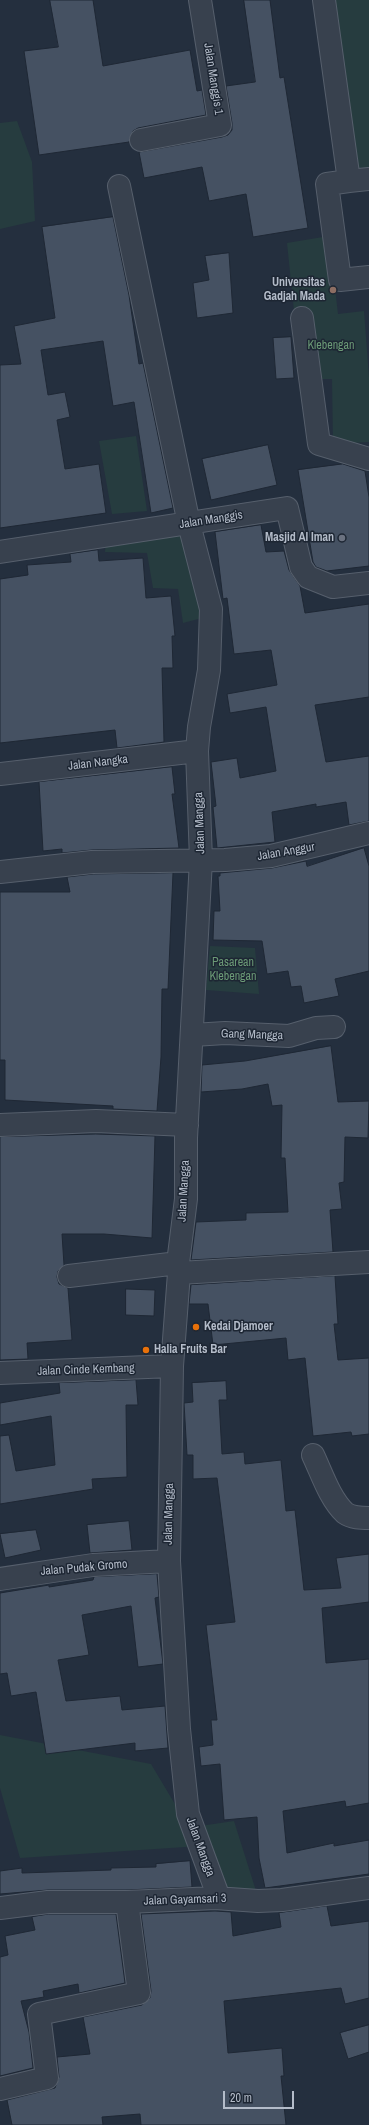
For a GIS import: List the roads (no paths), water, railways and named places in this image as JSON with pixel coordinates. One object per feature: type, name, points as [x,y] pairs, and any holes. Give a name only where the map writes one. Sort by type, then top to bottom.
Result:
[{"type":"street","name":"Jalan Manggis 1","points":[[141,140],[220,125],[200,0]]},
{"type":"street","points":[[324,0],[359,180],[328,184],[340,280],[369,277]]},
{"type":"street","name":"Jalan Mangga","points":[[119,186],[189,524],[211,609],[212,634],[209,670],[199,727],[197,751],[201,860],[193,1035],[187,1125],[186,1199],[178,1268],[172,1366],[169,1561],[179,1729],[188,1814],[219,1898]]},
{"type":"street","points":[[302,318],[318,444],[369,459]]},
{"type":"street","name":"Jalan Manggis","points":[[0,552],[287,508],[301,568],[308,577],[332,587],[369,583]]},
{"type":"street","name":"Jalan Nangka","points":[[0,774],[197,751]]},
{"type":"street","name":"Jalan Anggur","points":[[0,872],[92,862],[201,860],[270,856],[369,833]]},
{"type":"street","name":"Gang Mangga","points":[[193,1035],[225,1033],[289,1036],[316,1028],[334,1027]]},
{"type":"street","points":[[0,1126],[96,1121],[187,1125]]},
{"type":"street","points":[[69,1276],[178,1268],[369,1262]]},
{"type":"street","name":"Jalan Cinde Kembang","points":[[0,1373],[172,1366]]},
{"type":"street","points":[[313,1455],[335,1500],[346,1513],[358,1518],[369,1518]]},
{"type":"street","name":"Jalan Pudak Gromo","points":[[0,1578],[93,1565],[169,1561]]},
{"type":"street","name":"Jalan Gayamsari 3","points":[[0,1908],[48,1902],[127,1902],[219,1898],[258,1901],[282,1900],[369,1888]]},
{"type":"street","points":[[0,2088],[47,2078],[39,2014],[139,1993],[127,1902]]},
{"type":"place","name":"Universitas Gadjah Mada","points":[[333,290]]},
{"type":"place","name":"Masjid Al Iman","points":[[342,538]]},
{"type":"place","name":"Kedai Djamoer","points":[[196,1327]]},
{"type":"place","name":"Halia Fruits Bar","points":[[146,1350]]},
{"type":"park label","name":"Klebengan","points":[[331,346]]},
{"type":"park label","name":"Pasarean Klebengan","points":[[233,970]]}]
